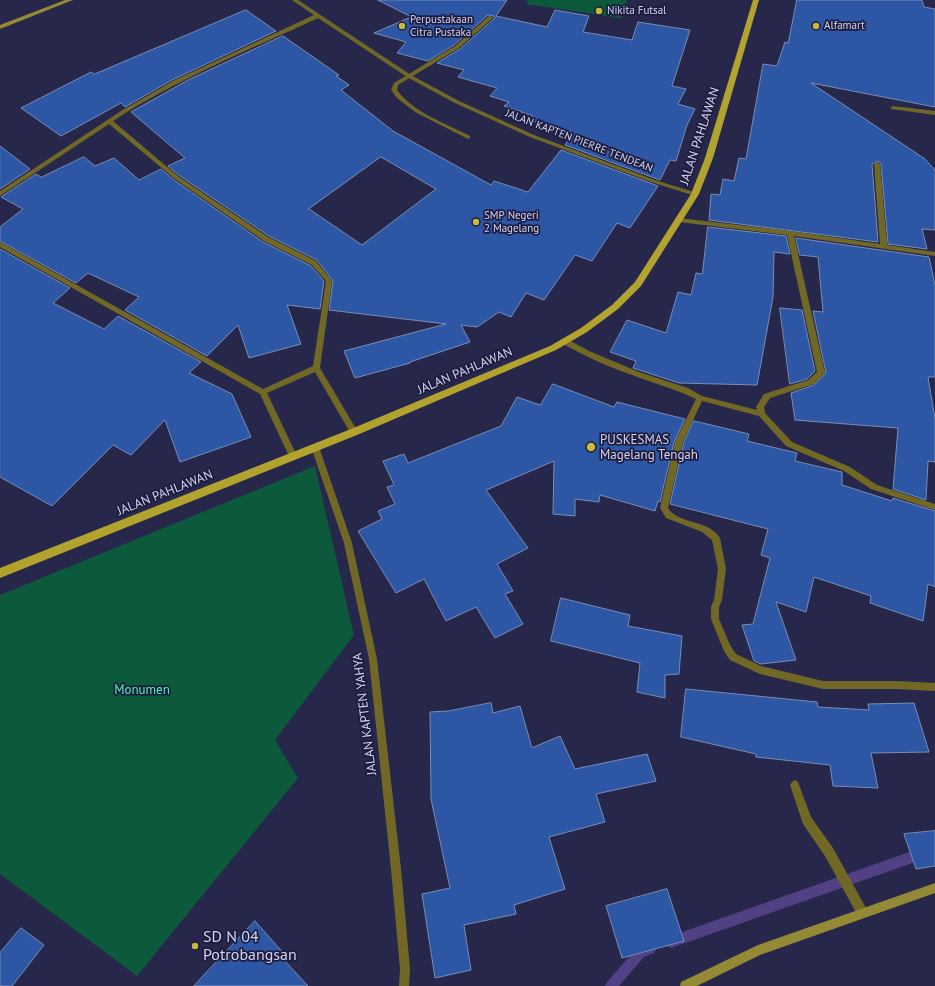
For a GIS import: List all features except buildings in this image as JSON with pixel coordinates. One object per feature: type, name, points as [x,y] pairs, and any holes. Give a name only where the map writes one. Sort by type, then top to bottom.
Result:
[{"type":"main road","points":[[0,27],[70,0]]},
{"type":"main road","name":"JALAN PAHLAWAN","points":[[0,573],[354,432],[489,375],[564,341],[584,330],[615,307],[638,284],[695,194],[709,158],[756,0]]},
{"type":"main road","points":[[685,986],[758,950],[862,912],[935,888]]},
{"type":"street","name":"JALAN KAPTEN PIERRE TENDEAN","points":[[295,0],[409,76],[457,102],[532,136],[653,181],[695,194]]},
{"type":"street","points":[[0,194],[109,121],[175,82],[317,16]]},
{"type":"street","points":[[468,137],[406,104],[397,96],[394,90],[396,84],[457,47],[491,16]]},
{"type":"street","points":[[893,108],[935,113]]},
{"type":"street","points":[[109,121],[177,178],[266,239],[314,263],[329,281],[316,368],[354,432]]},
{"type":"street","points":[[877,164],[884,247]]},
{"type":"street","points":[[678,220],[790,233],[935,254]]},
{"type":"street","points":[[761,414],[760,407],[767,396],[811,382],[821,373],[790,233]]},
{"type":"street","points":[[0,244],[263,392],[293,456]]},
{"type":"street","points":[[564,341],[586,353],[636,374],[685,390],[700,398],[761,414],[789,444],[846,469],[874,486],[935,507]]},
{"type":"street","points":[[263,392],[316,368]]},
{"type":"street","points":[[700,398],[679,442],[664,508],[670,516],[706,529],[716,538],[722,569],[718,600],[715,607],[715,619],[727,648],[733,657],[760,670],[823,685],[897,685],[935,687]]},
{"type":"street","name":"JALAN KAPTEN YAHYA","points":[[316,447],[348,543],[373,659],[396,869],[405,969],[404,986]]},
{"type":"street","points":[[795,785],[807,820],[829,852],[862,912]]},
{"type":"green space","name":"Nikita Futsal","points":[[528,0],[627,0],[621,18],[526,4]]},
{"type":"green space","name":"Monumen","points":[[315,466],[354,635],[275,740],[298,778],[137,976],[0,874],[0,595]]},
{"type":"waterway","points":[[671,942],[935,849]]},
{"type":"waterway","points":[[611,986],[640,953],[650,949]]},
{"type":"place","name":"Nikita Futsal","points":[[599,11]]},
{"type":"place","name":"Perpustakaan Citra Pustaka","points":[[402,26]]},
{"type":"place","name":"Alfamart","points":[[816,26]]},
{"type":"place","name":"SMP Negeri 2 Magelang","points":[[476,222]]},
{"type":"place","name":"PUSKESMAS Magelang Tengah","points":[[591,447]]},
{"type":"place","name":"SD N 04 Potrobangsan","points":[[195,946]]}]
